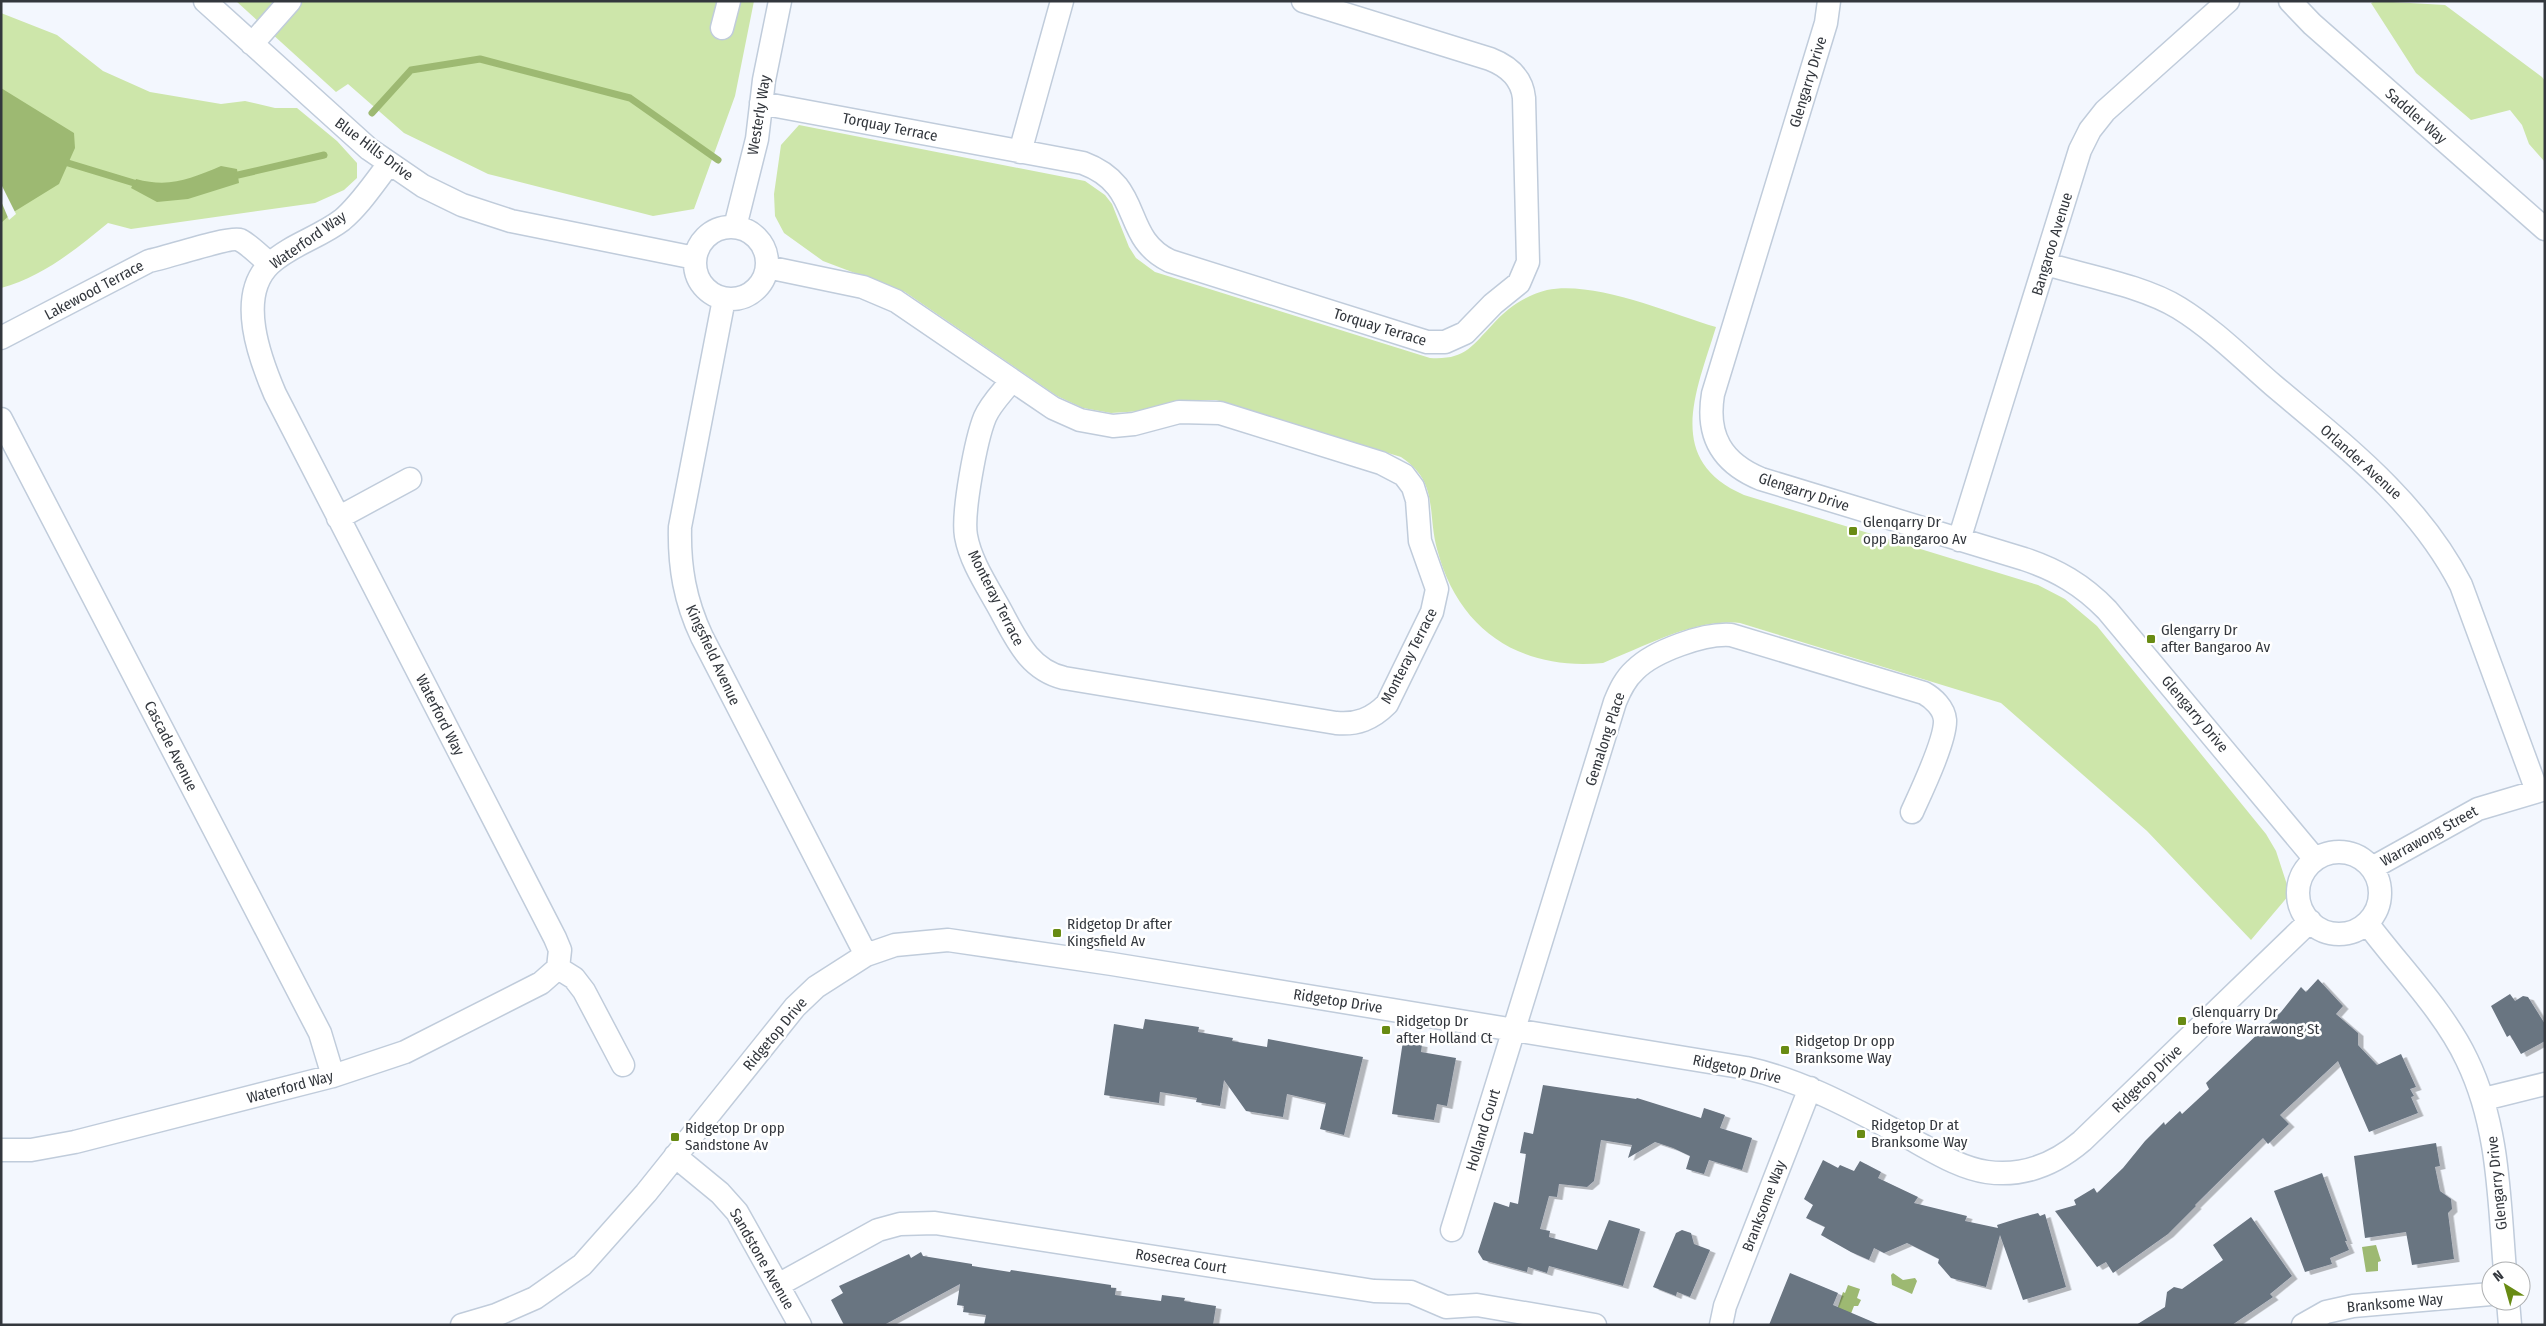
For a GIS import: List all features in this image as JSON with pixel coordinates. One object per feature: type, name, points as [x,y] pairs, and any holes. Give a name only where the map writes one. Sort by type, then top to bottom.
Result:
[{"type":"street","name":"Blue Hills Drive","points":[[205,1],[307,95],[389,164],[424,186],[462,205],[511,222],[694,258]]},
{"type":"street","points":[[252,44],[290,1]]},
{"type":"street","points":[[722,28],[729,1]]},
{"type":"street","name":"Westerly Way","points":[[735,227],[757,139],[761,103],[780,1]]},
{"type":"street","points":[[1020,152],[1062,1]]},
{"type":"street","name":"Torquay Terrace","points":[[761,103],[1083,163],[1108,175],[1126,198],[1136,225],[1145,242],[1160,257],[1170,262],[1427,342],[1440,343],[1460,337],[1493,304],[1519,283],[1528,262],[1524,98],[1522,87],[1511,71],[1490,59],[1303,1]]},
{"type":"street","name":"Glengarry Drive","points":[[1829,1],[1826,23],[1713,394],[1710,408],[1712,428],[1724,454],[1736,466],[1753,476],[2044,566],[2087,590],[2108,610],[2315,859]]},
{"type":"street","name":"Bangaroo Avenue","points":[[1959,540],[2080,150],[2090,130],[2118,97],[2228,1]]},
{"type":"street","name":"Saddler Way","points":[[2290,1],[2312,24],[2545,229]]},
{"type":"street","name":"Waterford Way","points":[[1,1150],[37,1149],[75,1142],[332,1076],[405,1052],[541,983],[558,968],[560,950],[556,938],[275,394],[258,348],[253,315],[255,293],[261,277],[270,264],[342,219],[389,164]]},
{"type":"street","points":[[735,227],[755,236],[766,255],[767,267],[764,278],[757,288],[747,296],[724,300],[713,296],[698,280],[694,258],[704,238],[713,232],[735,227]]},
{"type":"street","name":"Lakewood Terrace","points":[[1,338],[149,261],[182,254],[227,240],[239,240],[270,264]]},
{"type":"street","name":"Orlander Avenue","points":[[2046,264],[2152,295],[2179,308],[2207,329],[2361,460],[2400,497],[2446,556],[2461,585],[2541,790]]},
{"type":"street","name":"Monteray Terrace","points":[[767,267],[879,292],[904,305],[1058,411],[1093,423],[1124,426],[1178,412],[1220,413],[1381,463],[1404,475],[1416,494],[1420,542],[1437,590],[1432,612],[1386,704],[1375,715],[1363,721],[1349,724],[1336,723],[1064,678],[1049,673],[1035,664],[1019,645],[972,556],[965,528],[967,498],[985,417],[1012,380]]},
{"type":"street","name":"Kingsfield Avenue","points":[[724,300],[680,527],[680,558],[686,596],[702,637],[866,955]]},
{"type":"street","name":"Cascade Avenue","points":[[1,419],[320,1033],[332,1076]]},
{"type":"street","points":[[338,518],[410,479]]},
{"type":"street","name":"Gemalong Place","points":[[1514,1031],[1615,702],[1628,677],[1651,658],[1704,637],[1731,635],[1929,696],[1943,714],[1944,727],[1930,772],[1912,812]]},
{"type":"street","name":"Warrawong Street","points":[[2372,868],[2478,809],[2541,790]]},
{"type":"street","points":[[2345,852],[2356,855],[2372,868],[2378,878],[2379,902],[2374,914],[2358,929],[2338,934],[2318,928],[2303,912],[2298,889],[2301,878],[2315,859],[2325,854],[2345,852]]},
{"type":"street","name":"Ridgetop Drive","points":[[462,1325],[523,1304],[575,1271],[611,1235],[795,1007],[816,987],[866,955],[895,945],[948,940],[1112,964],[1746,1068],[1774,1075],[1810,1088],[1964,1166],[2002,1173],[2039,1168],[2064,1155],[2082,1141],[2310,921]]},
{"type":"street","name":"Glengarry Drive","points":[[2366,923],[2442,1020],[2467,1059],[2484,1099],[2494,1143],[2504,1261]]},
{"type":"street","points":[[558,968],[574,978],[584,991],[623,1066]]},
{"type":"street","name":"Holland Court","points":[[1452,1230],[1514,1031]]},
{"type":"street","points":[[2484,1099],[2545,1084]]},
{"type":"street","name":"Branksome Way","points":[[1721,1325],[1725,1306],[1810,1088]]},
{"type":"street","name":"Sandstone Avenue","points":[[675,1156],[720,1193],[737,1212],[800,1325]]},
{"type":"street","name":"Rosecrea Court","points":[[778,1285],[878,1230],[900,1224],[935,1223],[1374,1291],[1411,1292],[1446,1307],[1477,1305],[1595,1325]]},
{"type":"street","name":"Branksome Way","points":[[2303,1325],[2326,1312],[2353,1306],[2481,1295]]},
{"type":"street","points":[[2509,1311],[2510,1325]]},
{"type":"shaded area","points":[[236,1],[754,1],[735,96],[694,209],[653,216],[488,174],[404,133],[348,84],[336,92]]},
{"type":"shaded area","points":[[2375,1],[2445,5],[2542,77],[2545,81],[2545,162],[2529,144],[2522,125],[2510,110],[2471,120],[2416,73],[2371,3]]},
{"type":"shaded area","points":[[1,13],[57,35],[103,71],[150,92],[221,104],[245,101],[275,108],[297,108],[337,141],[357,163],[357,178],[344,190],[315,203],[131,229],[108,223],[58,262],[30,277],[1,288]]},
{"type":"shaded area","points":[[1,88],[74,133],[75,148],[59,184],[12,213],[1,223]]},
{"type":"shaded area","points":[[799,125],[1085,181],[1105,195],[1112,204],[1129,247],[1136,258],[1155,272],[1430,358],[1452,357],[1460,354],[1473,345],[1498,318],[1511,308],[1532,295],[1547,290],[1566,288],[1609,294],[1716,327],[1701,375],[1692,422],[1695,443],[1703,463],[1719,480],[1744,495],[2038,585],[2065,599],[2097,626],[2266,834],[2276,851],[2290,894],[2251,940],[2147,831],[2001,703],[1740,623],[1722,623],[1687,629],[1603,663],[1573,664],[1545,660],[1520,652],[1497,639],[1477,623],[1460,602],[1447,577],[1437,549],[1430,498],[1426,487],[1413,467],[1401,457],[1216,400],[1181,400],[1142,411],[1111,413],[1083,408],[1057,396],[905,292],[823,261],[784,233],[775,216],[774,194],[781,145]]},
{"type":"shaded area","points":[[221,166],[237,169],[239,183],[188,199],[157,202],[131,188],[136,179],[159,183],[180,181]]},
{"type":"shaded area","points":[[2376,1245],[2381,1261],[2378,1262],[2378,1271],[2366,1272],[2362,1247]]},
{"type":"shaded area","points":[[1893,1273],[1903,1280],[1915,1278],[1917,1281],[1912,1294],[1892,1285],[1891,1275]]},
{"type":"shaded area","points":[[1848,1285],[1860,1289],[1857,1298],[1861,1300],[1858,1306],[1854,1306],[1850,1316],[1837,1310],[1843,1292],[1845,1293]]},
{"type":"pier","points":[[1,184],[16,214],[9,220],[1,201]]},
{"type":"building","points":[[2318,979],[2343,1006],[2336,1014],[2358,1033],[2358,1045],[2377,1065],[2401,1054],[2416,1087],[2410,1089],[2414,1096],[2411,1097],[2418,1113],[2369,1132],[2338,1061],[2280,1115],[2289,1124],[2268,1144],[2263,1138],[2168,1234],[2113,1273],[2106,1262],[2097,1267],[2055,1211],[2076,1205],[2074,1200],[2094,1188],[2097,1193],[2123,1168],[2145,1141],[2164,1122],[2165,1125],[2180,1111],[2182,1114],[2209,1089],[2206,1083],[2281,1012],[2301,987],[2306,992]]},
{"type":"building","points":[[2510,994],[2515,1001],[2523,996],[2528,997],[2545,1024],[2545,1041],[2521,1054],[2510,1035],[2507,1037],[2491,1006]]},
{"type":"building","points":[[1145,1019],[1199,1027],[1198,1032],[1233,1038],[1232,1041],[1267,1047],[1268,1039],[1363,1057],[1344,1135],[1320,1129],[1326,1103],[1287,1094],[1283,1117],[1246,1111],[1224,1080],[1220,1106],[1196,1102],[1197,1098],[1160,1092],[1159,1103],[1104,1095],[1114,1024],[1143,1029]]},
{"type":"building","points":[[1403,1041],[1422,1044],[1421,1052],[1456,1058],[1447,1106],[1437,1104],[1434,1120],[1392,1114]]},
{"type":"building","points":[[1543,1085],[1637,1098],[1701,1118],[1704,1108],[1725,1115],[1720,1128],[1752,1138],[1742,1170],[1709,1160],[1704,1174],[1686,1169],[1690,1156],[1655,1142],[1628,1158],[1632,1145],[1601,1140],[1594,1181],[1587,1187],[1559,1184],[1557,1197],[1549,1196],[1540,1229],[1550,1231],[1549,1237],[1597,1250],[1609,1220],[1640,1229],[1623,1286],[1549,1266],[1547,1273],[1528,1267],[1527,1272],[1483,1260],[1478,1252],[1494,1202],[1509,1207],[1510,1202],[1518,1204],[1526,1154],[1520,1153],[1524,1132],[1533,1134]]},
{"type":"building","points":[[2436,1143],[2440,1166],[2435,1167],[2440,1191],[2451,1199],[2452,1209],[2448,1213],[2454,1259],[2412,1265],[2406,1232],[2365,1238],[2354,1156]]},
{"type":"building","points":[[1823,1160],[1838,1168],[1840,1165],[1854,1171],[1860,1161],[1881,1172],[1878,1178],[1918,1197],[1914,1203],[1967,1216],[1965,1221],[1998,1228],[1997,1225],[2016,1219],[2038,1213],[2040,1216],[2045,1214],[2066,1287],[2023,1300],[2000,1235],[1986,1287],[1951,1278],[1938,1263],[1939,1259],[1907,1243],[1884,1253],[1874,1248],[1869,1260],[1851,1252],[1821,1235],[1825,1227],[1806,1218],[1813,1205],[1804,1199]]},
{"type":"building","points":[[2322,1173],[2349,1250],[2330,1258],[2332,1264],[2305,1272],[2274,1191]]},
{"type":"building","points":[[2251,1217],[2292,1276],[2270,1294],[2273,1297],[2232,1325],[2136,1325],[2165,1307],[2167,1292],[2174,1287],[2182,1289],[2223,1260],[2213,1245]]},
{"type":"building","points":[[1682,1230],[1691,1233],[1694,1244],[1710,1250],[1690,1297],[1677,1292],[1676,1296],[1653,1287],[1676,1233]]},
{"type":"building","points":[[921,1252],[923,1256],[972,1264],[972,1266],[1111,1285],[1111,1288],[1116,1288],[1115,1295],[1161,1301],[1162,1295],[1185,1298],[1184,1301],[1216,1306],[1213,1325],[984,1325],[986,1315],[963,1312],[964,1306],[957,1305],[960,1284],[884,1325],[844,1325],[831,1300],[843,1293],[839,1286],[909,1254],[911,1258]]},
{"type":"building","points":[[1790,1273],[1838,1293],[1833,1305],[1880,1325],[1769,1325]]},
{"type":"waterway","points":[[372,113],[411,70],[480,59],[630,98],[718,160]]},
{"type":"waterway","points":[[238,175],[324,155]]},
{"type":"waterway","points":[[68,163],[134,183]]},
{"type":"place","name":"Glenqarry Dr opp Bangaroo Av","points":[[1853,531]]},
{"type":"place","name":"Glengarry Dr after Bangaroo Av","points":[[2151,639]]},
{"type":"place","name":"Ridgetop Dr after Kingsfield Av","points":[[1057,933]]},
{"type":"place","name":"Glenquarry Dr before Warrawong St","points":[[2182,1021]]},
{"type":"place","name":"Ridgetop Dr after Holland Ct","points":[[1386,1030]]},
{"type":"place","name":"Ridgetop Dr opp Branksome Way","points":[[1785,1050]]},
{"type":"place","name":"Ridgetop Dr at Branksome Way","points":[[1861,1134]]},
{"type":"place","name":"Ridgetop Dr opp Sandstone Av","points":[[675,1137]]}]
